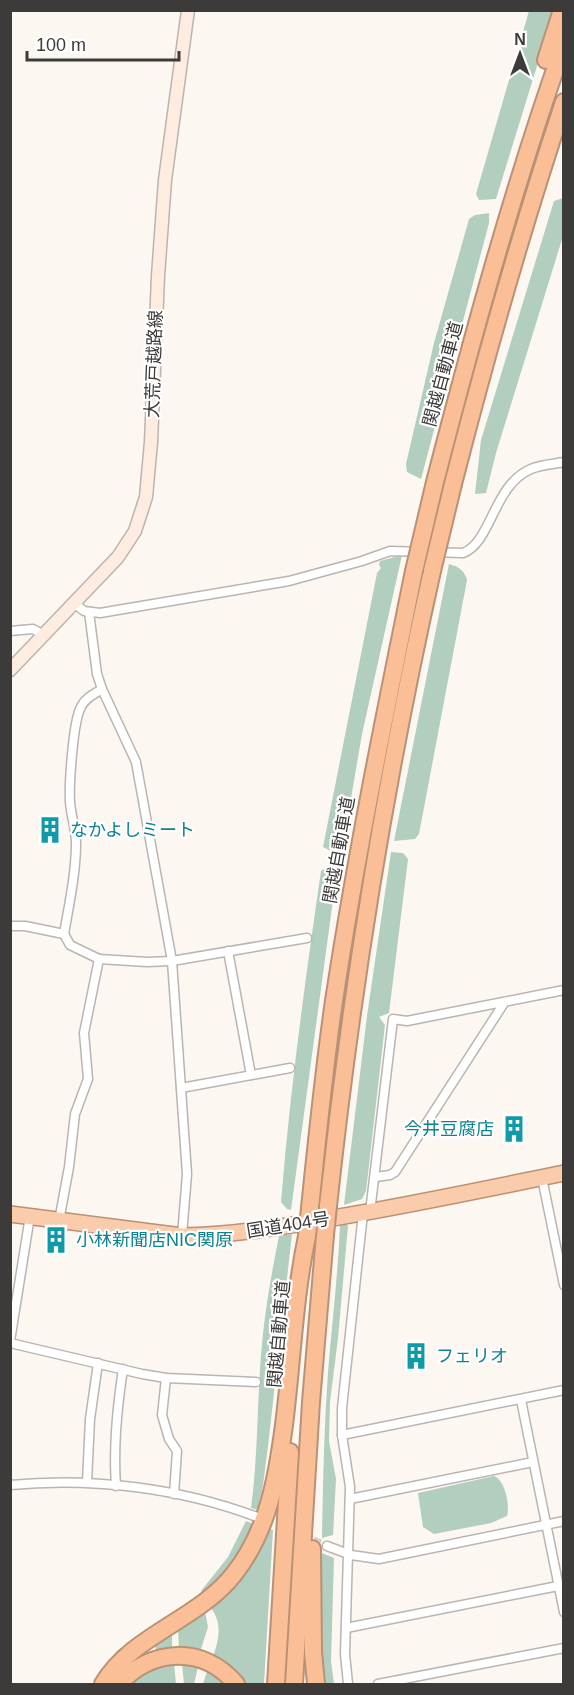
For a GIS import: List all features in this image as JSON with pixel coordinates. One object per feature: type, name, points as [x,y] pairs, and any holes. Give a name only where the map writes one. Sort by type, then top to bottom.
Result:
[{"type":"highway","points":[[515,179],[562,10]]},
{"type":"highway","name":"関越自動車道","points":[[276,1684],[292,1417],[307,1236],[322,1090],[347,920],[372,778],[414,571],[435,482],[515,179],[564,44]]},
{"type":"highway","name":"関越自動車道","points":[[294,1684],[304,1496],[318,1308],[339,1098],[365,917],[389,780],[432,571],[453,484],[485,359],[564,102]]},
{"type":"highway","points":[[543,176],[564,133]]},
{"type":"highway","name":"国道404号","points":[[10,1214],[182,1236],[234,1233],[367,1212],[564,1173]]},
{"type":"highway","points":[[103,1684],[128,1655],[195,1610],[219,1590],[243,1562],[259,1533],[270,1501],[278,1466],[289,1385],[300,1270],[307,1236]]},
{"type":"highway","points":[[316,1684],[312,1621],[312,1508],[318,1308]]},
{"type":"highway","points":[[119,1684],[146,1662],[158,1658],[182,1656],[203,1660],[236,1684]]},
{"type":"main road","name":"大荒戸越路線","points":[[10,670],[105,573],[128,544],[146,497],[165,180],[188,10]]},
{"type":"street","points":[[75,604],[89,612],[100,613],[289,581],[363,561],[390,551],[464,553],[480,539],[497,504],[517,479],[531,469],[564,462]]},
{"type":"street","points":[[89,612],[97,674],[136,762],[172,961],[188,1174],[182,1236]]},
{"type":"street","points":[[10,631],[33,629],[44,635]]},
{"type":"street","points":[[102,689],[88,698],[81,707],[70,770],[70,800],[77,841],[64,934],[70,945],[99,959],[172,961],[307,938]]},
{"type":"street","points":[[10,926],[25,926],[64,934]]},
{"type":"street","points":[[228,951],[251,1075]]},
{"type":"street","points":[[59,1221],[69,1167],[75,1114],[88,1079],[84,1033],[99,959]]},
{"type":"street","points":[[348,1684],[345,1671],[350,1499],[348,1466],[342,1435],[344,1380],[367,1212],[375,1177],[393,1019],[407,1021],[564,990]]},
{"type":"street","points":[[375,1177],[390,1175],[394,1172],[504,1003]]},
{"type":"street","points":[[181,1088],[290,1068]]},
{"type":"street","points":[[542,1178],[564,1285]]},
{"type":"street","points":[[30,1216],[10,1342],[166,1378],[256,1382]]},
{"type":"street","points":[[87,1482],[90,1419],[98,1363]]},
{"type":"street","points":[[116,1486],[115,1423],[123,1369]]},
{"type":"street","points":[[166,1378],[162,1415],[169,1439],[177,1451],[174,1494]]},
{"type":"street","points":[[342,1435],[564,1390]]},
{"type":"street","points":[[520,1400],[564,1612]]},
{"type":"street","points":[[350,1499],[533,1462]]},
{"type":"street","points":[[10,1485],[64,1481],[87,1482],[174,1494],[257,1517]]},
{"type":"street","points":[[327,1546],[347,1554],[379,1559],[564,1521]]},
{"type":"street","points":[[346,1628],[558,1586]]},
{"type":"street","points":[[378,1684],[564,1648]]},
{"type":"green space","points":[[529,11],[554,11],[496,199],[479,200],[476,194]]},
{"type":"green space","points":[[563,198],[563,236],[496,453],[486,493],[475,494],[481,440],[554,201]]},
{"type":"green space","points":[[489,213],[489,223],[421,479],[407,472],[406,464],[434,343],[469,219],[475,215]]},
{"type":"green space","points":[[402,555],[362,734],[342,851],[331,851],[323,847],[377,573],[381,568],[380,561]]},
{"type":"green space","points":[[449,564],[461,569],[467,580],[419,834],[415,839],[394,841]]},
{"type":"green space","points":[[391,852],[403,853],[408,859],[389,1013],[379,1017],[385,1025],[366,1191],[362,1199],[344,1205],[367,1016]]},
{"type":"green space","points":[[338,863],[291,1210],[281,1202],[293,1077],[309,954],[321,871],[329,865]]},
{"type":"green space","points":[[340,1225],[348,1226],[338,1338],[330,1402],[329,1441],[336,1479],[333,1535],[322,1538],[328,1372]]},
{"type":"green space","points":[[292,1234],[268,1446],[258,1510],[251,1508],[264,1325],[279,1236]]},
{"type":"green space","points":[[494,1476],[501,1482],[506,1493],[507,1516],[491,1523],[434,1534],[423,1527],[418,1493]]},
{"type":"green space","points":[[246,1521],[254,1524],[244,1543],[226,1570],[204,1594],[201,1591],[228,1557]]},
{"type":"green space","points":[[266,1528],[273,1530],[264,1684],[244,1684],[213,1657],[219,1631],[217,1619],[210,1607]]},
{"type":"green space","points":[[322,1553],[334,1558],[331,1661],[334,1684],[323,1684],[322,1677]]},
{"type":"green space","points":[[205,1612],[208,1627],[200,1652],[179,1648],[178,1630]]},
{"type":"green space","points":[[171,1615],[171,1618],[119,1652],[98,1675],[118,1650]]},
{"type":"green space","points":[[172,1634],[172,1648],[156,1650],[155,1645]]},
{"type":"green space","points":[[174,1663],[176,1684],[127,1684],[155,1666]]},
{"type":"green space","points":[[182,1664],[198,1667],[194,1684],[184,1684]]},
{"type":"green space","points":[[207,1671],[214,1675],[224,1684],[203,1684]]},
{"type":"tunnel","points":[[302,1536],[327,1546]]},
{"type":"place","name":"なかよしミート","points":[[50,830]]},
{"type":"place","name":"今井豆腐店","points":[[514,1129]]},
{"type":"place","name":"小林新聞店NIC関原","points":[[56,1240]]},
{"type":"place","name":"フェリオ","points":[[416,1356]]}]
